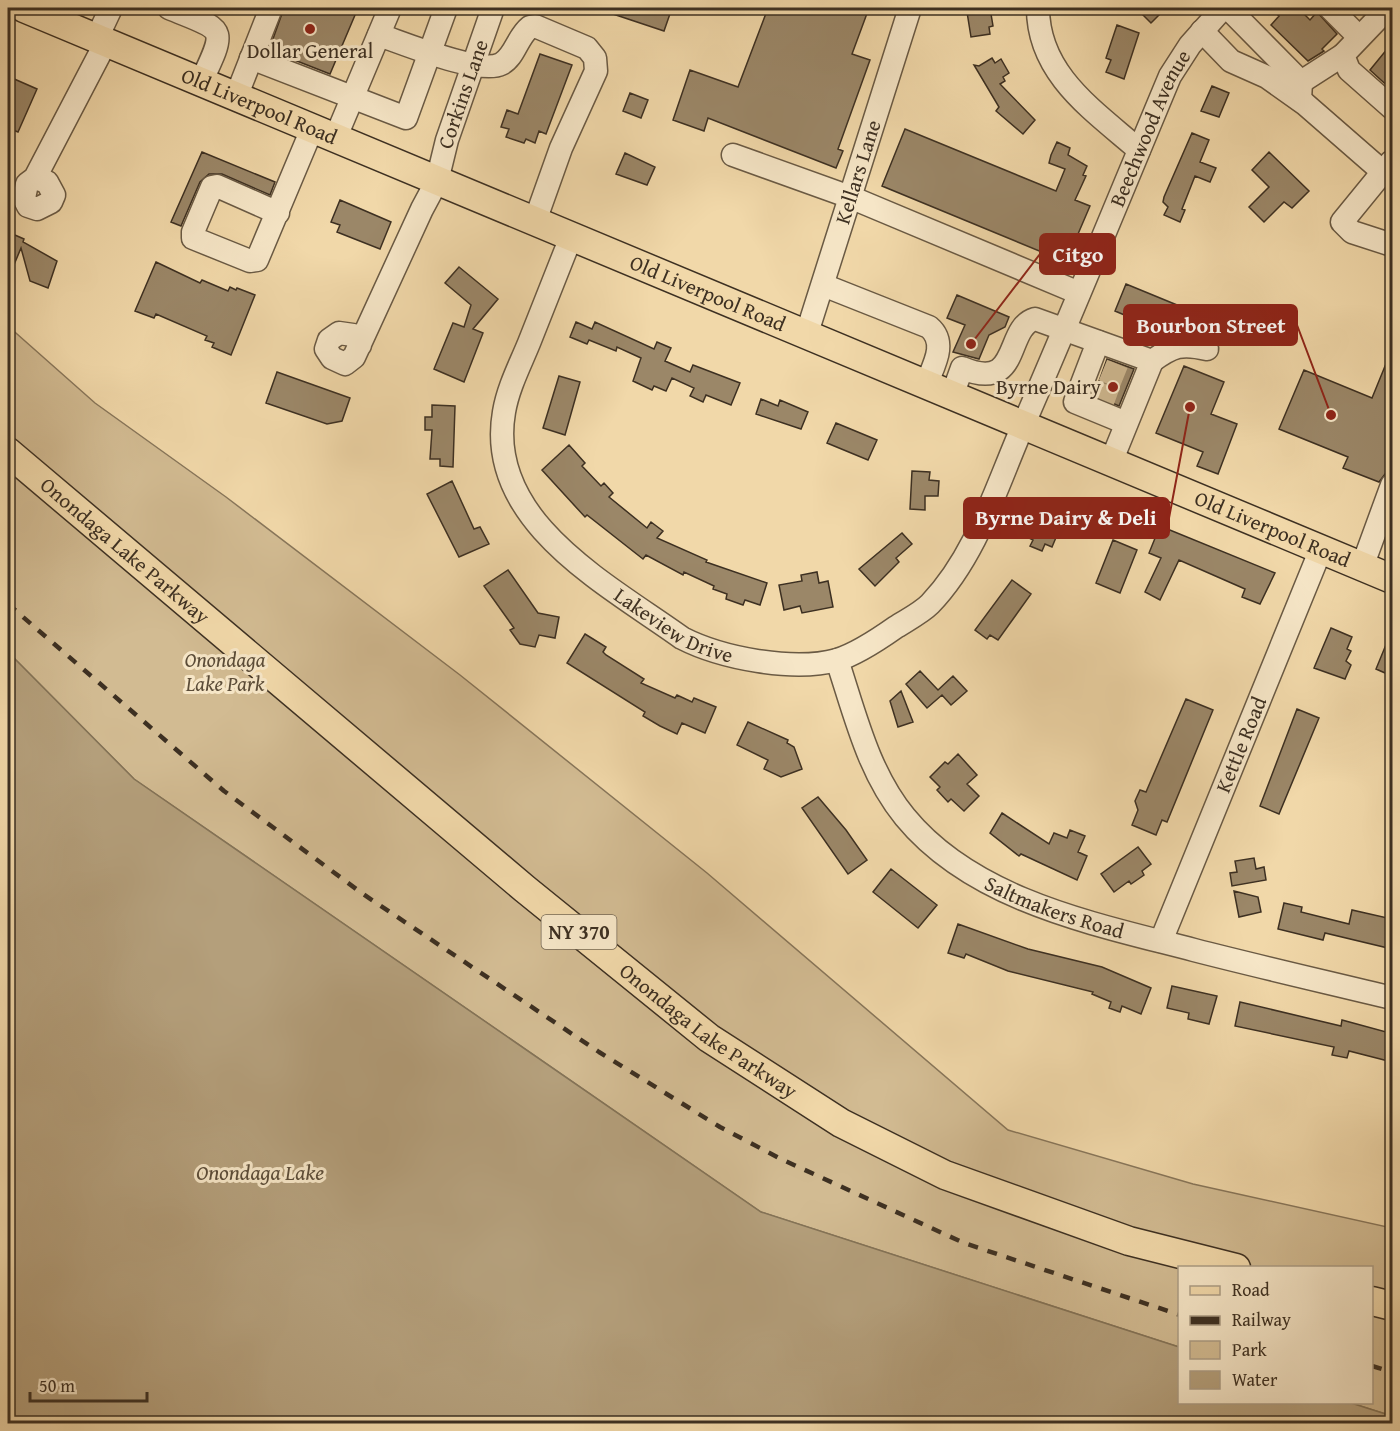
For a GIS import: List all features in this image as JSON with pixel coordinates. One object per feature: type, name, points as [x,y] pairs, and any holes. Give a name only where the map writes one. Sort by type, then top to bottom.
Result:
[{"type":"main road","name":"Old Liverpool Road","points":[[24,8],[1392,579]]},
{"type":"main road","name":"Onondaga Lake Parkway","points":[[8,452],[525,889],[709,1038],[841,1123],[945,1175],[1129,1241],[1228,1266]]},
{"type":"main road","points":[[1373,1301],[1392,1306]]},
{"type":"street","points":[[35,178],[101,40],[111,8]]},
{"type":"street","points":[[169,8],[211,24],[219,37],[219,45],[201,82]]},
{"type":"street","points":[[236,97],[271,8]]},
{"type":"street","points":[[278,213],[324,134],[353,98],[390,8]]},
{"type":"street","points":[[251,58],[406,118],[446,8]]},
{"type":"street","name":"Corkins Lane","points":[[360,345],[422,209],[437,182],[447,140],[493,8]]},
{"type":"street","name":"Kellars Lane","points":[[806,336],[910,8]]},
{"type":"street","points":[[1038,8],[1038,27],[1046,56],[1068,88],[1139,150]]},
{"type":"street","points":[[1226,8],[1301,91],[1388,166],[1342,222],[1352,232],[1392,245]]},
{"type":"street","name":"Beechwood Avenue","points":[[1023,426],[1170,76],[1202,31],[1226,8]]},
{"type":"street","points":[[1329,8],[1359,37]]},
{"type":"street","points":[[1301,91],[1343,55],[1388,8]]},
{"type":"street","points":[[379,35],[451,60],[489,67],[500,65],[508,59],[526,30],[535,26],[587,48],[595,58],[596,71],[561,148],[534,221]]},
{"type":"street","points":[[1202,31],[1231,61],[1301,91]]},
{"type":"street","points":[[1343,55],[1349,70],[1392,108]]},
{"type":"street","points":[[733,155],[850,197],[1079,293]]},
{"type":"street","name":"Lakeview Drive","points":[[571,237],[512,383],[504,411],[501,442],[509,478],[517,498],[527,513],[572,559],[682,638],[697,646],[755,660],[817,663],[837,660],[890,631],[928,606],[956,573],[976,536],[1023,426]]},
{"type":"street","points":[[823,285],[929,327],[937,334],[939,342],[937,357],[926,385]]},
{"type":"street","points":[[937,357],[983,375],[995,372],[1012,353],[1029,320],[1035,319],[1152,361]]},
{"type":"street","points":[[1098,342],[1096,367],[1088,389],[1075,402],[1131,400]]},
{"type":"street","points":[[1111,462],[1131,400],[1152,361],[1173,347],[1191,345],[1207,349]]},
{"type":"street","points":[[1012,353],[1047,371]]},
{"type":"street","points":[[952,396],[962,368]]},
{"type":"street","points":[[1362,567],[1392,485]]},
{"type":"street","name":"Kettle Road","points":[[1161,941],[1321,549]]},
{"type":"street","name":"Saltmakers Road","points":[[837,660],[866,749],[886,790],[906,818],[935,846],[991,884],[1038,904],[1161,941],[1392,998]]},
{"type":"green space","name":"Onondaga Lake Park","points":[[8,326],[95,403],[226,497],[460,675],[707,873],[1008,1130],[1193,1184],[1392,1228],[1392,1416],[1354,1404],[1373,1404],[1373,1266],[1178,1266],[1178,1347],[761,1212],[134,779],[8,652]]},
{"type":"water","name":"Onondaga Lake","points":[[8,652],[134,779],[761,1212],[1178,1347],[1178,1404],[1354,1404],[1392,1416],[1392,1423],[8,1423]]},
{"type":"building","name":"Dollar General","points":[[284,8],[358,8],[330,74],[269,50]]},
{"type":"building","points":[[602,8],[672,8],[664,31],[601,10]]},
{"type":"building","points":[[768,8],[869,8],[852,54],[870,60],[838,149],[843,151],[836,168],[708,118],[704,131],[673,120],[690,70],[738,87]]},
{"type":"building","points":[[990,8],[993,26],[989,27],[990,34],[971,37],[967,12]]},
{"type":"building","points":[[1136,8],[1166,8],[1151,23]]},
{"type":"building","points":[[1270,8],[1298,8],[1310,20],[1317,12],[1337,34],[1322,49],[1324,51],[1308,61],[1271,25],[1279,16]]},
{"type":"building","points":[[1117,25],[1139,33],[1124,79],[1106,72],[1111,60],[1106,58]]},
{"type":"building","points":[[1392,43],[1392,90],[1370,70]]},
{"type":"building","points":[[540,54],[572,65],[546,134],[539,131],[535,143],[526,139],[524,143],[506,137],[509,129],[501,127],[507,110],[518,114]]},
{"type":"building","points":[[992,58],[995,63],[1001,59],[1009,73],[1003,77],[1005,81],[1000,84],[1035,120],[1023,134],[996,111],[999,107],[974,65],[979,66]]},
{"type":"building","points":[[12,78],[37,89],[18,132],[8,128],[8,82],[10,83]]},
{"type":"building","points":[[1212,86],[1229,93],[1219,117],[1201,111]]},
{"type":"building","points":[[630,93],[648,100],[641,118],[623,111]]},
{"type":"building","points":[[905,129],[1056,191],[1065,169],[1049,163],[1051,155],[1057,142],[1070,148],[1068,155],[1087,166],[1083,175],[1086,176],[1075,200],[1090,206],[1066,262],[882,186]]},
{"type":"building","points":[[1192,133],[1209,140],[1200,162],[1216,168],[1210,182],[1195,176],[1182,209],[1185,210],[1180,222],[1164,215],[1168,207],[1163,202]]},
{"type":"building","points":[[202,152],[275,182],[270,195],[222,174],[209,174],[200,182],[181,226],[171,222]]},
{"type":"building","points":[[1269,152],[1309,191],[1292,208],[1284,202],[1264,222],[1249,207],[1269,187],[1252,170]]},
{"type":"building","points":[[625,153],[655,167],[647,185],[616,174]]},
{"type":"building","points":[[340,200],[391,222],[380,249],[337,232],[340,225],[331,222]]},
{"type":"building","points":[[8,232],[24,239],[23,242],[57,261],[48,288],[30,281],[21,248],[8,279]]},
{"type":"building","points":[[156,262],[200,283],[202,280],[228,291],[230,287],[236,290],[237,288],[255,295],[231,355],[212,347],[214,343],[205,340],[207,336],[156,314],[154,318],[135,311]]},
{"type":"building","points":[[459,267],[498,299],[473,329],[483,333],[464,382],[434,369],[453,323],[464,327],[471,305],[445,283]]},
{"type":"building","points":[[1126,284],[1177,305],[1165,332],[1115,311]]},
{"type":"building","points":[[957,295],[1009,317],[1005,327],[989,335],[979,359],[953,352],[965,325],[947,318]]},
{"type":"building","points":[[576,322],[592,329],[595,322],[654,349],[657,342],[671,348],[665,361],[690,372],[693,365],[740,383],[731,405],[706,395],[703,402],[690,396],[694,388],[672,378],[666,391],[654,386],[652,390],[633,381],[641,358],[617,347],[616,351],[589,340],[587,344],[570,337]]},
{"type":"building","points":[[1392,349],[1392,465],[1379,482],[1343,468],[1348,457],[1279,429],[1304,370],[1372,398]]},
{"type":"building","name":"Byrne Dairy","points":[[1107,359],[1134,369],[1119,406],[1094,395]]},
{"type":"building","points":[[1184,366],[1224,382],[1211,414],[1237,424],[1218,474],[1197,466],[1203,452],[1156,433]]},
{"type":"building","points":[[277,372],[350,398],[342,421],[327,424],[266,403]]},
{"type":"building","points":[[559,376],[580,382],[565,435],[543,428]]},
{"type":"building","points":[[761,399],[778,406],[780,400],[808,412],[801,429],[756,414]]},
{"type":"building","points":[[432,405],[455,406],[453,467],[440,466],[440,459],[430,459],[432,430],[425,430],[425,417],[432,417]]},
{"type":"building","points":[[836,423],[877,440],[868,460],[827,443]]},
{"type":"building","points":[[569,445],[585,463],[582,466],[601,486],[604,483],[613,493],[609,497],[647,528],[651,522],[663,531],[657,538],[707,560],[706,562],[767,583],[760,605],[745,600],[743,605],[726,599],[727,594],[713,589],[714,586],[684,572],[683,575],[646,555],[643,559],[587,515],[585,517],[542,470]]},
{"type":"building","points":[[912,471],[930,472],[929,480],[939,481],[938,496],[925,496],[925,510],[910,509]]},
{"type":"building","points":[[452,481],[474,529],[480,527],[489,544],[459,557],[427,494]]},
{"type":"building","points":[[1055,501],[1075,509],[1066,531],[1060,528],[1052,547],[1045,544],[1042,551],[1030,546],[1033,540],[1027,537],[1038,509],[1049,513]]},
{"type":"building","points":[[1160,526],[1275,573],[1260,604],[1242,597],[1245,589],[1179,560],[1160,600],[1145,592],[1161,558],[1149,553]]},
{"type":"building","points":[[902,533],[912,544],[896,558],[899,562],[875,586],[859,569]]},
{"type":"building","points":[[1113,540],[1137,550],[1120,593],[1096,583]]},
{"type":"building","points":[[508,570],[538,613],[559,617],[555,638],[539,635],[535,647],[520,644],[510,630],[514,628],[484,586]]},
{"type":"building","points":[[817,572],[819,583],[828,581],[833,607],[802,613],[800,606],[784,610],[779,585],[802,581],[801,575]]},
{"type":"building","points":[[1012,580],[1031,594],[998,640],[990,635],[987,639],[975,630]]},
{"type":"building","points":[[1331,628],[1352,637],[1347,649],[1351,651],[1346,661],[1351,665],[1345,679],[1314,668]]},
{"type":"building","points":[[1392,630],[1392,676],[1376,669]]},
{"type":"building","points":[[585,634],[606,647],[603,652],[606,655],[644,679],[641,683],[675,698],[677,695],[692,702],[694,698],[716,707],[705,733],[682,723],[677,734],[660,726],[643,716],[645,712],[567,663]]},
{"type":"building","points":[[920,671],[938,690],[953,676],[967,691],[951,705],[942,695],[927,708],[906,684]]},
{"type":"building","points":[[901,691],[913,722],[898,727],[890,701]]},
{"type":"building","points":[[1186,699],[1213,710],[1167,822],[1162,820],[1156,835],[1132,825],[1138,810],[1135,801],[1140,790],[1146,792]]},
{"type":"building","points":[[1297,709],[1319,718],[1279,814],[1260,806]]},
{"type":"building","points":[[748,722],[788,740],[787,743],[794,747],[802,769],[781,777],[764,769],[768,760],[737,745]]},
{"type":"building","points":[[958,754],[977,775],[967,784],[979,796],[964,811],[951,799],[948,802],[937,790],[940,787],[930,777],[945,762],[948,764]]},
{"type":"building","points":[[818,797],[846,830],[867,860],[848,874],[802,808]]},
{"type":"building","points":[[1002,813],[1049,844],[1054,833],[1067,838],[1070,830],[1085,836],[1078,852],[1087,856],[1077,880],[1021,854],[1019,856],[990,833]]},
{"type":"building","points":[[1138,847],[1151,864],[1142,871],[1144,875],[1131,884],[1129,881],[1114,892],[1101,874]]},
{"type":"building","points":[[1254,858],[1256,869],[1264,867],[1266,880],[1232,886],[1230,873],[1237,872],[1235,861]]},
{"type":"building","points":[[891,869],[937,905],[918,928],[873,892]]},
{"type":"building","points":[[1234,891],[1258,897],[1261,912],[1239,917]]},
{"type":"building","points":[[1284,903],[1302,907],[1301,912],[1349,924],[1352,910],[1392,919],[1392,949],[1325,933],[1323,940],[1278,929]]},
{"type":"building","points":[[958,924],[1028,949],[1102,967],[1151,988],[1141,1014],[1122,1006],[1120,1012],[1109,1008],[1111,1002],[1092,994],[1093,992],[1008,971],[966,954],[964,958],[948,953]]},
{"type":"building","points":[[1172,986],[1217,996],[1209,1024],[1188,1019],[1189,1013],[1167,1008]]},
{"type":"building","points":[[1240,1002],[1341,1026],[1342,1020],[1390,1033],[1392,1062],[1349,1051],[1347,1058],[1332,1055],[1334,1047],[1235,1026]]},
{"type":"tunnel","points":[[1103,370],[1130,381]]},
{"type":"tunnel","points":[[1095,392],[1122,402]]},
{"type":"railway","points":[[8,604],[224,791],[363,894],[599,1052],[720,1127],[781,1159],[964,1243],[1178,1314]]},
{"type":"railway","points":[[1373,1366],[1392,1372]]},
{"type":"place","name":"Dollar General","points":[[310,29]]},
{"type":"place","name":"Citgo","points":[[971,344]]},
{"type":"place","name":"Byrne Dairy","points":[[1113,387]]},
{"type":"place","name":"Byrne Dairy & Deli","points":[[1190,407]]},
{"type":"place","name":"Bourbon Street","points":[[1331,415]]}]
